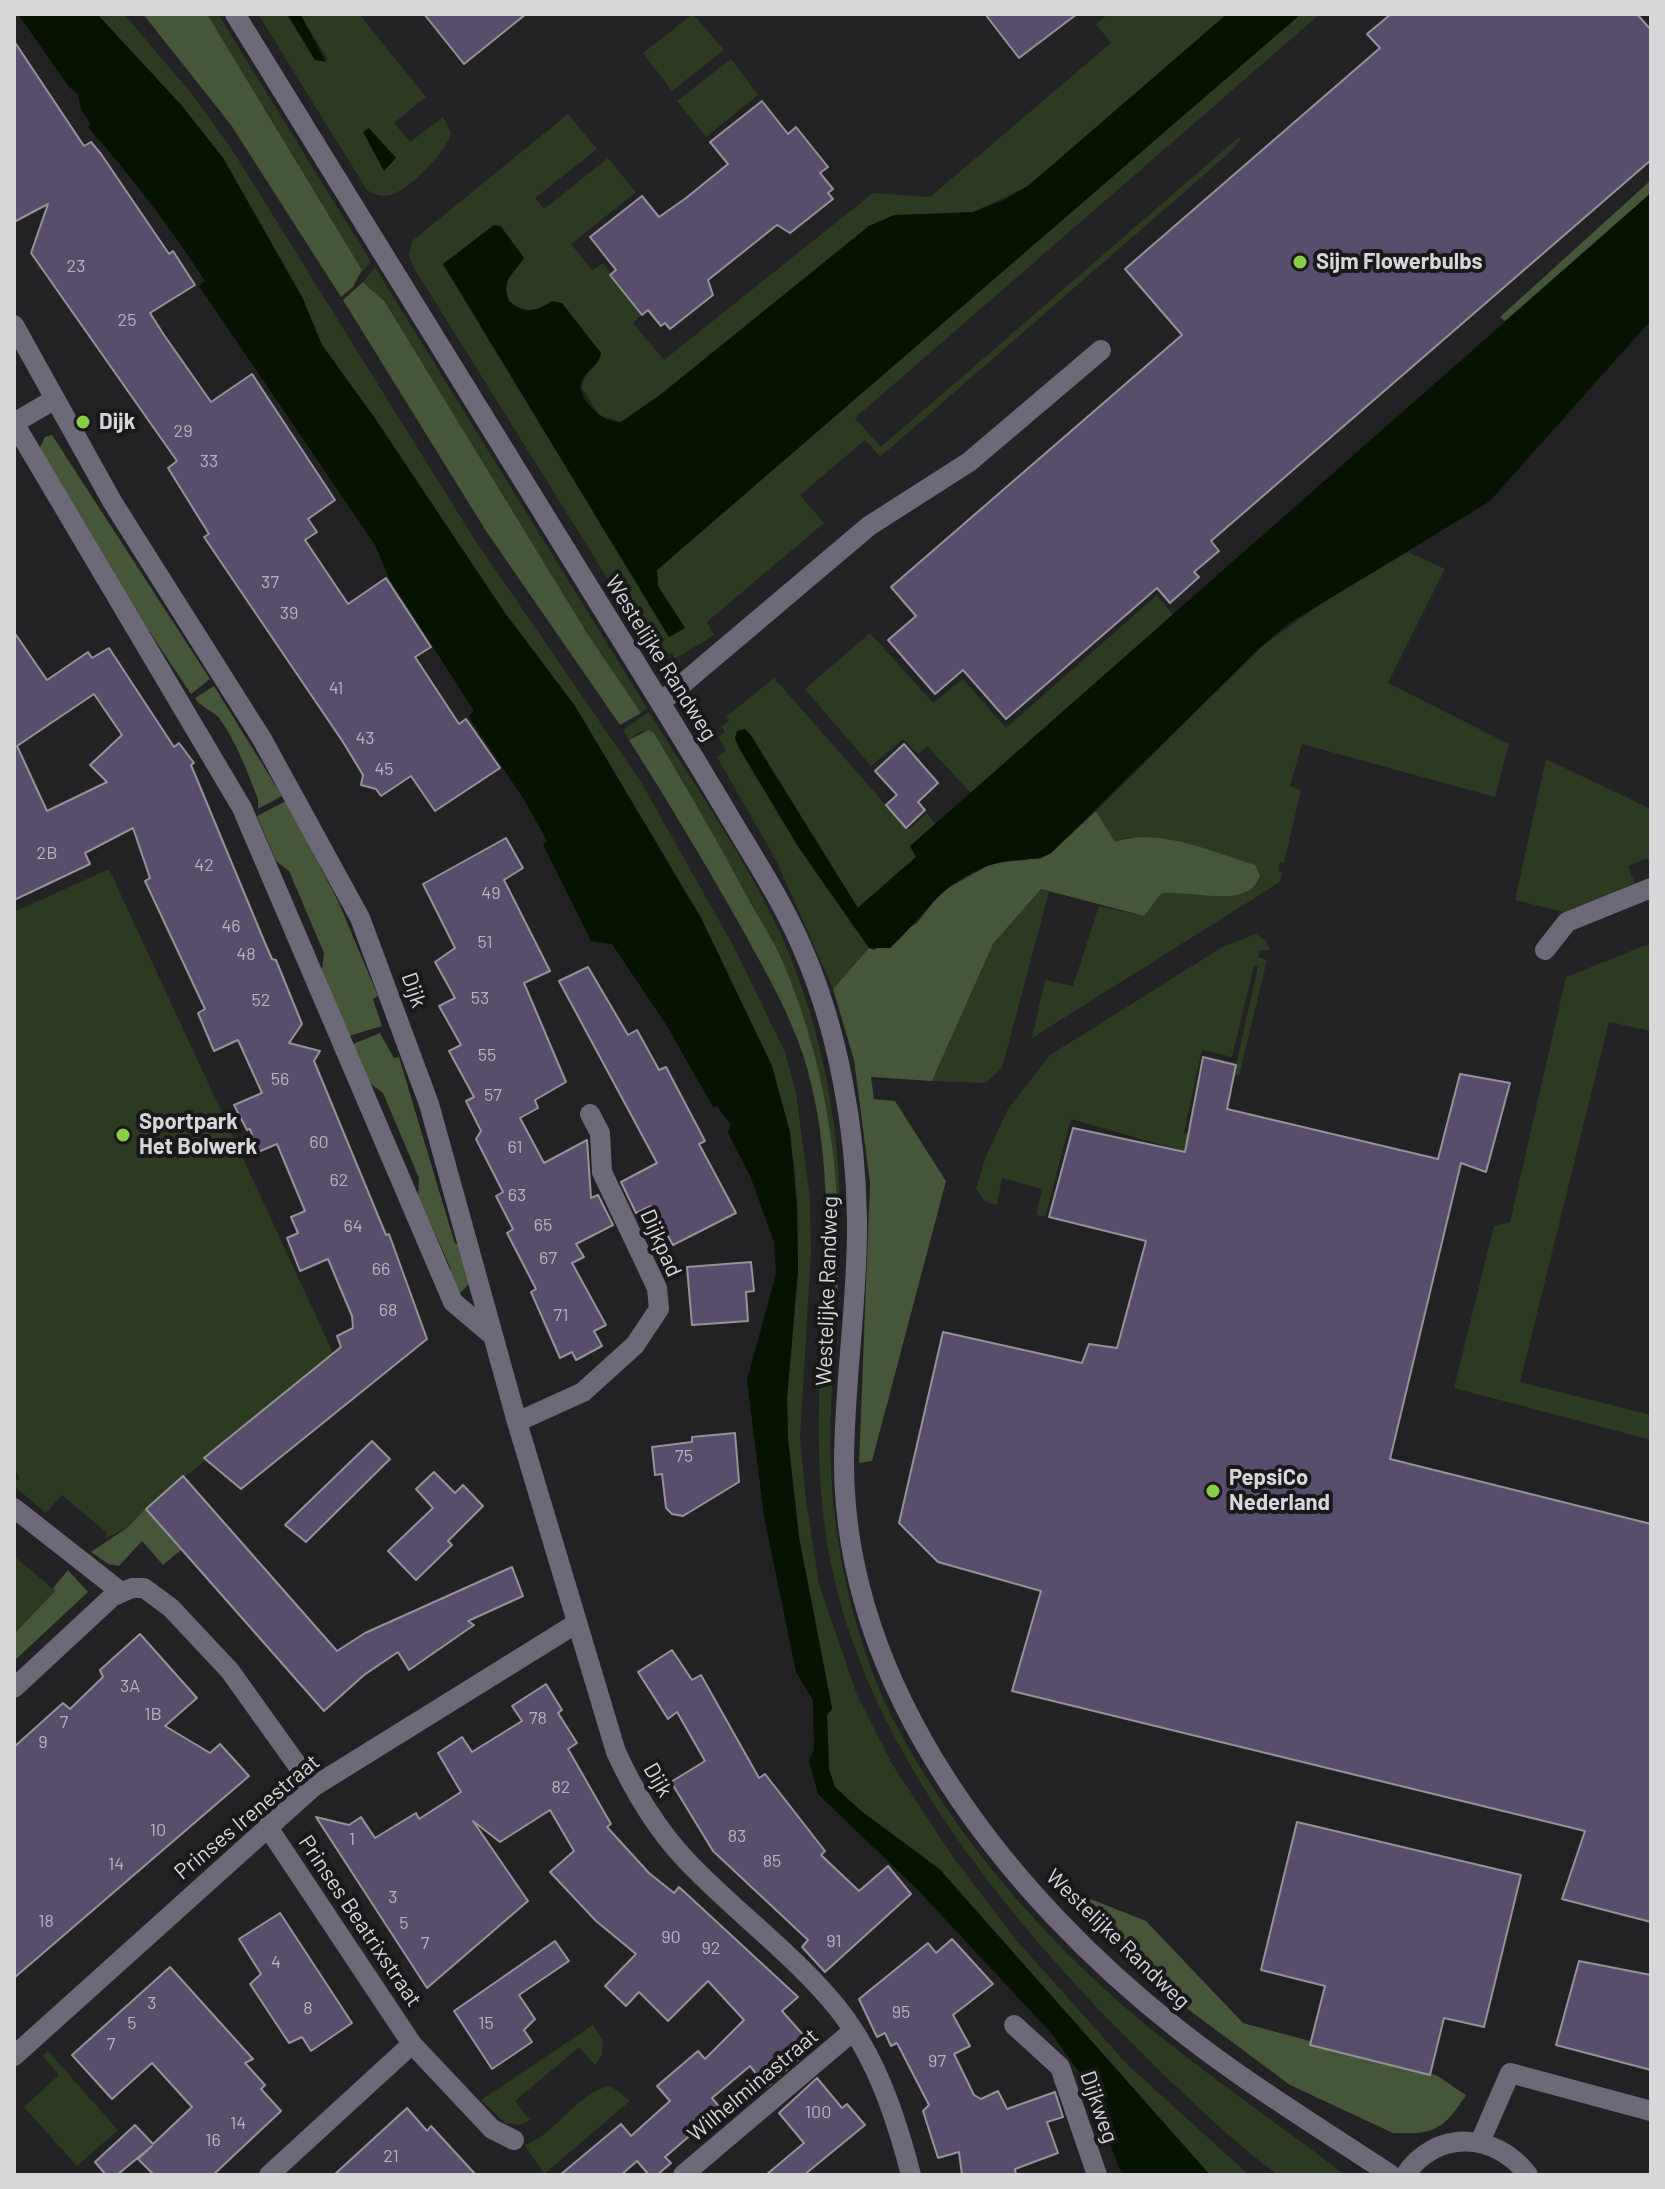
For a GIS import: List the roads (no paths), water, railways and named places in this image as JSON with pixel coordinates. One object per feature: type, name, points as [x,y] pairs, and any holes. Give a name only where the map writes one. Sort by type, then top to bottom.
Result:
[{"type":"street","name":"Westelijke Randweg","points":[[235,14],[661,702],[800,942],[827,1024],[853,1152],[857,1222],[844,1467],[850,1521],[870,1614],[892,1676],[921,1736],[970,1816],[1054,1916],[1113,1973],[1180,2031],[1235,2071],[1391,2175]]},
{"type":"street","name":"Dijk","points":[[14,325],[113,503],[262,739],[360,918],[429,1104],[517,1422],[616,1752],[641,1803],[687,1861],[791,1957],[832,2000],[853,2031],[885,2094],[911,2175]]},
{"type":"street","points":[[661,702],[869,526],[969,462],[1101,350]]},
{"type":"street","points":[[55,399],[14,423],[242,808],[453,1302],[492,1335]]},
{"type":"street","points":[[1545,950],[1567,922],[1651,888]]},
{"type":"street","name":"Dijkpad","points":[[517,1422],[583,1392],[635,1345],[659,1309],[657,1288],[602,1172],[600,1133],[590,1114]]},
{"type":"street","points":[[14,1508],[121,1592]]},
{"type":"street","points":[[14,1688],[121,1592],[144,1588],[171,1608],[230,1671],[313,1787]]},
{"type":"street","name":"Prinses Irenestraat","points":[[14,2056],[313,1787],[577,1623]]},
{"type":"street","name":"Prinses Beatrixstraat","points":[[267,1826],[412,2044],[492,2129],[514,2140]]},
{"type":"street","name":"Dijkweg","points":[[1014,2025],[1060,2067],[1097,2175]]},
{"type":"street","name":"Wilhelminastraat","points":[[683,2175],[853,2031]]},
{"type":"street","name":"Prinses Beatrixstraat","points":[[269,2175],[412,2044]]},
{"type":"street","points":[[1480,2142],[1510,2073],[1651,2111]]},
{"type":"street","points":[[1405,2175],[1425,2153],[1461,2140],[1480,2142],[1514,2158],[1528,2175]]},
{"type":"place","name":"Sijm Flowerbulbs","points":[[1300,262]]},
{"type":"place","name":"Dijk","points":[[83,422]]},
{"type":"place","name":"Sportpark Het Bolwerk","points":[[123,1135]]},
{"type":"place","name":"PepsiCo Nederland","points":[[1213,1491]]}]
